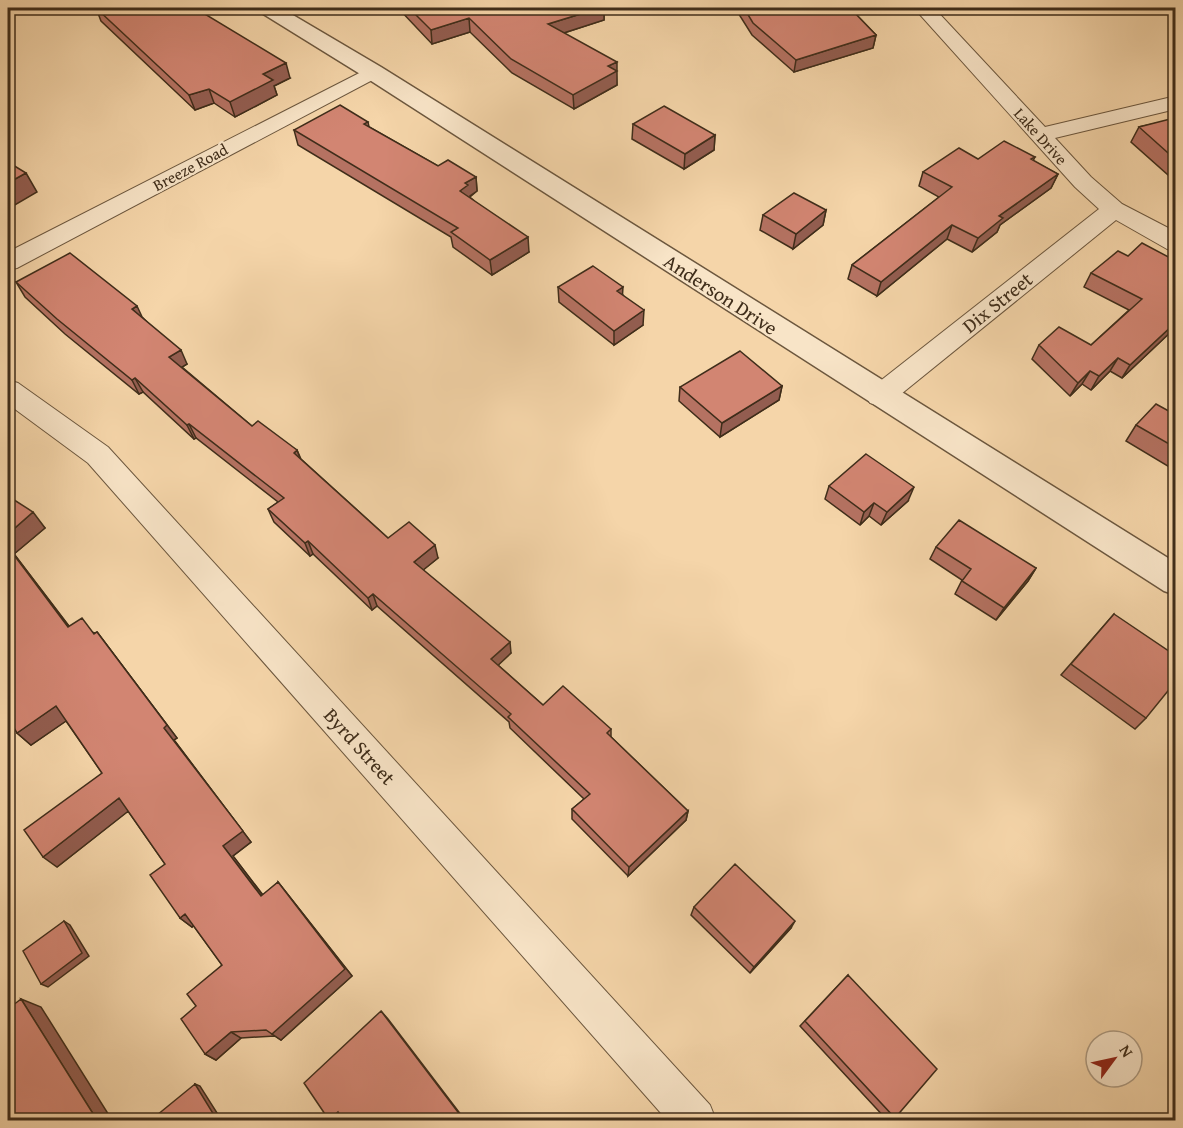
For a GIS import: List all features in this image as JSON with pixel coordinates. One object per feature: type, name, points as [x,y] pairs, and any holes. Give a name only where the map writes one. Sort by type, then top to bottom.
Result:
[{"type":"street","name":"Anderson Drive","points":[[267,8],[373,72],[880,396],[1176,581]]},
{"type":"street","name":"Lake Drive","points":[[924,8],[1083,182],[1114,209],[1176,243]]},
{"type":"street","name":"Breeze Road","points":[[8,262],[373,72]]},
{"type":"street","points":[[1040,135],[1176,102]]},
{"type":"street","name":"Dix Street","points":[[880,396],[1114,209]]},
{"type":"street","name":"Byrd Street","points":[[8,390],[98,455],[695,1120]]},
{"type":"building","points":[[96,8],[195,8],[286,63],[263,74],[273,80],[230,102],[209,89],[189,95]]},
{"type":"building","points":[[409,8],[600,8],[548,24],[617,62],[608,66],[617,71],[573,95],[511,59],[469,18],[431,30]]},
{"type":"building","points":[[744,8],[850,8],[876,35],[796,60],[753,23]]},
{"type":"building","points":[[340,105],[368,122],[364,124],[438,166],[448,160],[476,177],[465,183],[468,185],[460,191],[528,237],[490,260],[451,232],[458,228],[294,130]]},
{"type":"building","points":[[664,106],[715,135],[685,154],[633,124]]},
{"type":"building","points":[[1176,119],[1176,160],[1139,127]]},
{"type":"building","points":[[1004,141],[1035,157],[1031,159],[1058,174],[999,216],[1003,218],[978,238],[952,225],[881,282],[852,265],[952,187],[923,172],[959,148],[978,159]]},
{"type":"building","points":[[8,162],[26,173],[8,183]]},
{"type":"building","points":[[794,193],[826,210],[796,234],[763,215]]},
{"type":"building","points":[[1142,243],[1176,261],[1176,322],[1130,365],[1118,358],[1099,376],[1090,371],[1078,383],[1039,345],[1059,327],[1091,345],[1142,299],[1091,273],[1118,251],[1128,256]]},
{"type":"building","points":[[70,253],[137,306],[132,309],[181,350],[169,357],[252,426],[258,421],[297,450],[294,453],[388,538],[409,522],[435,545],[414,562],[510,642],[491,659],[543,705],[563,686],[611,729],[607,733],[688,811],[629,867],[572,809],[590,794],[508,717],[511,714],[373,594],[368,598],[308,541],[305,543],[268,509],[284,498],[189,424],[187,425],[135,378],[132,380],[57,319],[16,282]]},
{"type":"building","points":[[593,266],[623,287],[617,291],[644,310],[614,331],[558,287]]},
{"type":"building","points":[[740,351],[782,386],[722,423],[680,387]]},
{"type":"building","points":[[1156,404],[1176,415],[1176,448],[1136,425]]},
{"type":"building","points":[[866,454],[914,487],[887,512],[874,503],[864,512],[829,486]]},
{"type":"building","points":[[8,496],[33,512],[8,534]]},
{"type":"building","points":[[959,520],[1036,568],[1004,608],[962,581],[971,569],[936,547]]},
{"type":"building","points":[[8,547],[68,627],[82,618],[94,634],[97,632],[167,725],[164,728],[243,831],[223,846],[261,896],[278,882],[345,969],[272,1034],[266,1030],[231,1032],[205,1054],[181,1019],[196,1006],[187,994],[222,965],[185,914],[180,918],[150,875],[165,864],[119,798],[43,857],[24,830],[102,773],[56,706],[17,733],[8,718]]},
{"type":"building","points":[[1114,614],[1176,656],[1176,681],[1146,718],[1071,664]]},
{"type":"building","points":[[735,864],[795,921],[754,967],[694,907]]},
{"type":"building","points":[[64,921],[82,953],[41,984],[23,951]]},
{"type":"building","points":[[848,975],[937,1069],[895,1118],[805,1021]]},
{"type":"building","points":[[21,999],[97,1120],[8,1120],[8,1009]]},
{"type":"building","points":[[381,1011],[464,1120],[343,1120],[338,1112],[329,1120],[304,1083]]},
{"type":"building","points":[[195,1084],[214,1115],[207,1120],[151,1120]]}]
